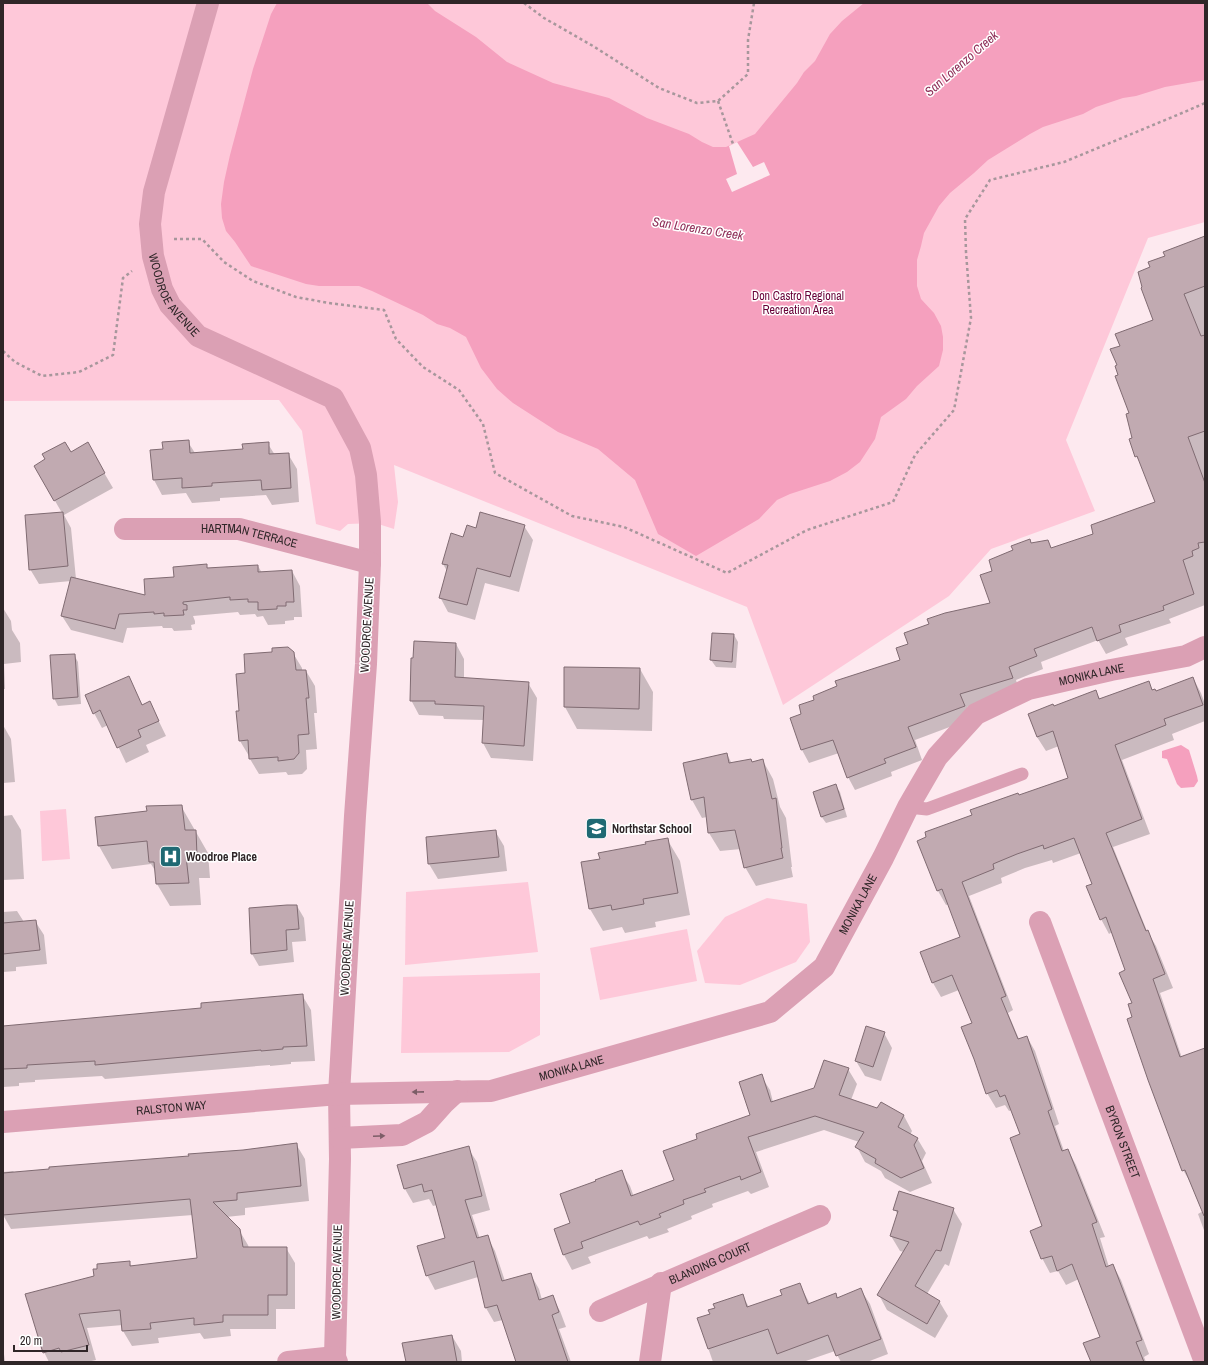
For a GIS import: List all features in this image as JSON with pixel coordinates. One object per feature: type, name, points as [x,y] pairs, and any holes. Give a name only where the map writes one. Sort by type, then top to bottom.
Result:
[{"type":"street","name":"WOODROE AVENUE","points":[[208,3],[154,192],[150,224],[152,256],[162,289],[170,305],[198,336],[333,398],[360,448],[366,475],[370,522],[370,563],[366,664],[355,816],[340,1094],[336,1359]]},
{"type":"street","name":"HARTMAN TERRACE","points":[[125,529],[239,529],[370,563]]},
{"type":"street","name":"MONIKA LANE","points":[[340,1094],[491,1090],[770,1012],[824,967],[883,858],[908,807],[937,757],[976,714],[1028,689],[1111,670],[1186,656],[1205,648]]},
{"type":"street","name":"BYRON STREET","points":[[1040,922],[1205,1362]]},
{"type":"street","points":[[340,1138],[402,1135],[426,1122],[457,1091]]},
{"type":"street","name":"RALSTON WAY","points":[[3,1122],[340,1094]]},
{"type":"street","name":"BLANDING COURT","points":[[600,1311],[661,1283],[820,1216]]},
{"type":"street","points":[[650,1362],[661,1283]]},
{"type":"street","points":[[288,1362],[336,1359]]},
{"type":"lane","points":[[908,807],[927,809],[1022,774]]},
{"type":"path","points":[[524,3],[544,18],[593,46],[659,88],[697,103],[718,101],[748,74],[748,40],[754,3]]},
{"type":"path","points":[[718,101],[733,144]]},
{"type":"path","points":[[3,350],[15,362],[42,376],[79,372],[113,356],[123,278],[174,239],[202,240],[224,262],[253,281],[296,297],[384,310],[396,339],[423,367],[459,390],[484,424],[495,474],[572,516],[624,527],[727,573],[807,530],[892,502],[915,455],[954,410],[971,318],[965,219],[990,180],[1064,162],[1205,102]]},
{"type":"green space","name":"Don Castro Regional Recreation Area","points":[[3,3],[1205,3],[1205,222],[1148,238],[1066,440],[1095,511],[991,549],[949,596],[783,705],[747,607],[394,465],[398,502],[394,529],[375,523],[348,524],[340,531],[316,524],[302,431],[279,400],[3,401]]},
{"type":"green space","points":[[66,809],[70,859],[42,861],[40,811]]},
{"type":"green space","points":[[528,882],[538,952],[405,965],[406,892]]},
{"type":"green space","points":[[767,898],[807,904],[810,942],[796,962],[740,985],[705,983],[697,951],[725,917]]},
{"type":"green space","points":[[687,929],[697,981],[600,1000],[590,948]]},
{"type":"green space","points":[[540,973],[540,1035],[509,1052],[401,1053],[403,977]]},
{"type":"water","name":"San Lorenzo Creek","points":[[277,3],[427,3],[435,11],[476,37],[507,62],[553,83],[609,98],[647,118],[689,134],[713,147],[726,147],[755,134],[797,83],[804,72],[815,61],[830,34],[842,21],[864,3],[1205,3],[1205,80],[1165,87],[1136,96],[1123,98],[1096,107],[1083,114],[1043,127],[988,160],[950,193],[939,206],[924,233],[917,260],[917,286],[921,299],[934,313],[941,326],[943,350],[939,366],[917,386],[906,399],[881,417],[875,439],[860,462],[847,472],[830,481],[790,494],[777,500],[759,519],[696,556],[658,534],[635,480],[598,449],[558,432],[513,403],[497,389],[481,368],[466,337],[450,328],[437,324],[423,315],[359,286],[319,286],[306,284],[251,266],[226,231],[222,218],[221,204],[230,155],[253,69],[271,14]]},
{"type":"water","points":[[1181,745],[1189,750],[1198,781],[1194,787],[1181,788],[1177,784],[1167,759],[1162,758],[1162,751]]},
{"type":"pier","points":[[737,142],[753,167],[764,162],[770,175],[732,192],[726,179],[737,174],[729,146]]},
{"type":"building","points":[[1205,236],[1205,286],[1184,294],[1201,336],[1205,335],[1205,431],[1188,437],[1205,483],[1205,542],[1198,543],[1199,548],[1192,551],[1193,556],[1183,560],[1194,594],[1163,606],[1164,610],[1119,625],[1121,632],[1097,641],[1092,627],[1034,649],[1037,656],[1009,667],[1013,678],[960,694],[965,706],[908,727],[916,747],[884,759],[886,763],[847,778],[833,740],[801,750],[790,718],[801,714],[799,705],[814,700],[813,696],[837,686],[835,681],[900,660],[896,648],[908,644],[904,633],[929,624],[927,619],[945,613],[990,603],[980,575],[992,571],[989,560],[1013,550],[1011,546],[1030,539],[1031,543],[1048,540],[1051,548],[1093,534],[1091,525],[1155,502],[1137,456],[1135,457],[1129,439],[1132,438],[1126,414],[1129,413],[1115,376],[1118,375],[1115,366],[1117,365],[1110,349],[1120,346],[1115,334],[1153,320],[1141,288],[1138,272],[1150,267],[1148,262],[1165,256],[1163,252]]},
{"type":"building","points":[[189,440],[190,453],[243,449],[242,444],[269,442],[269,454],[289,453],[291,488],[262,490],[261,480],[212,483],[212,486],[182,488],[182,478],[153,480],[150,450],[163,449],[162,442]]},
{"type":"building","points":[[65,442],[71,452],[88,442],[105,473],[54,501],[34,466],[45,459],[42,454]]},
{"type":"building","points":[[63,512],[68,566],[29,570],[25,515]]},
{"type":"building","points":[[480,512],[525,525],[510,577],[477,568],[467,605],[439,598],[448,565],[442,564],[451,533],[463,537],[467,525],[476,528]]},
{"type":"building","points":[[207,564],[207,568],[258,565],[258,572],[292,570],[294,602],[286,602],[286,606],[277,606],[277,609],[258,610],[258,602],[248,602],[248,599],[230,600],[230,597],[183,602],[183,604],[187,605],[187,610],[183,610],[184,615],[164,616],[164,613],[154,614],[154,612],[119,614],[115,629],[61,616],[71,577],[145,595],[144,579],[174,577],[173,567]]},
{"type":"building","points":[[712,633],[734,634],[732,662],[710,660]]},
{"type":"building","points":[[414,641],[456,643],[455,677],[529,682],[524,746],[482,743],[484,706],[435,704],[435,701],[410,701],[411,658],[413,658]]},
{"type":"building","points":[[288,647],[294,652],[296,670],[306,670],[309,698],[306,698],[309,734],[298,735],[299,753],[294,759],[278,761],[278,757],[249,759],[248,740],[239,741],[236,711],[239,711],[236,674],[245,673],[244,654],[272,652],[272,648]]},
{"type":"building","points":[[75,654],[78,697],[53,699],[50,655]]},
{"type":"building","points":[[564,667],[640,668],[639,709],[564,707]]},
{"type":"building","points":[[129,676],[142,705],[150,701],[159,721],[138,730],[141,737],[117,748],[100,710],[93,714],[85,695]]},
{"type":"building","points":[[1193,677],[1203,705],[1164,719],[1166,725],[1115,745],[1142,819],[1106,833],[1146,931],[1148,930],[1165,974],[1153,979],[1180,1057],[1205,1048],[1205,1216],[1185,1170],[1182,1171],[1148,1080],[1127,1019],[1132,1017],[1128,1004],[1132,1003],[1119,973],[1125,970],[1106,917],[1100,920],[1086,886],[1092,884],[1074,838],[1044,849],[1043,845],[1017,854],[993,864],[994,869],[962,882],[1006,996],[1001,998],[1018,1039],[1027,1036],[1052,1109],[1048,1111],[1062,1151],[1068,1149],[1097,1222],[1092,1224],[1106,1267],[1113,1264],[1142,1340],[1136,1342],[1144,1362],[1091,1362],[1083,1343],[1100,1337],[1072,1264],[1057,1271],[1052,1256],[1041,1259],[1030,1231],[1042,1226],[1010,1138],[1020,1134],[1005,1095],[1000,1097],[997,1090],[986,1094],[961,1027],[972,1023],[952,975],[932,983],[920,952],[960,937],[942,889],[937,891],[917,841],[926,837],[925,832],[972,815],[970,810],[1018,793],[1019,795],[1068,778],[1053,731],[1037,737],[1028,714],[1096,690],[1099,699],[1149,681],[1152,690],[1155,689],[1156,691]]},
{"type":"building","points":[[727,753],[729,763],[751,759],[752,762],[763,759],[772,799],[776,798],[783,858],[744,868],[735,830],[708,833],[704,797],[691,800],[683,763]]},
{"type":"building","points":[[836,784],[844,809],[821,817],[813,792]]},
{"type":"building","points":[[182,805],[185,830],[196,830],[197,856],[186,856],[189,883],[156,884],[154,862],[149,862],[147,841],[98,846],[95,817],[147,811],[146,806]]},
{"type":"building","points":[[496,830],[499,857],[428,864],[426,837]]},
{"type":"building","points":[[668,838],[678,893],[643,899],[644,904],[612,910],[611,905],[589,909],[581,862],[600,859],[598,853],[646,844],[645,842]]},
{"type":"building","points":[[297,905],[299,929],[286,930],[287,950],[251,954],[249,908]]},
{"type":"building","points":[[36,920],[40,950],[3,954],[3,923]]},
{"type":"building","points":[[303,994],[307,1046],[95,1065],[95,1061],[27,1065],[27,1068],[3,1069],[3,1026],[201,1008],[201,1003]]},
{"type":"building","points":[[866,1026],[885,1032],[873,1067],[855,1061]]},
{"type":"building","points":[[824,1060],[849,1068],[839,1095],[877,1108],[881,1102],[904,1115],[898,1127],[918,1138],[914,1145],[924,1168],[901,1178],[875,1163],[876,1159],[855,1147],[864,1132],[815,1116],[748,1137],[761,1172],[741,1180],[740,1176],[704,1189],[706,1192],[683,1200],[684,1204],[659,1214],[661,1217],[640,1225],[638,1221],[581,1242],[583,1248],[563,1255],[554,1229],[570,1223],[560,1194],[622,1170],[631,1196],[674,1180],[663,1151],[697,1139],[696,1134],[750,1115],[739,1082],[762,1074],[771,1102],[814,1088]]},
{"type":"building","points":[[297,1143],[301,1186],[237,1193],[237,1200],[213,1202],[240,1229],[243,1247],[287,1247],[287,1295],[268,1295],[268,1315],[223,1315],[223,1322],[194,1325],[194,1318],[150,1323],[151,1329],[122,1331],[120,1310],[79,1314],[89,1345],[61,1352],[59,1348],[43,1353],[25,1294],[94,1276],[93,1269],[97,1269],[97,1264],[130,1261],[130,1266],[197,1258],[190,1199],[3,1215],[3,1173],[49,1169],[49,1167],[189,1156],[188,1154],[243,1150]]},
{"type":"building","points":[[469,1146],[482,1196],[465,1200],[477,1238],[488,1235],[502,1281],[531,1273],[539,1300],[553,1295],[559,1312],[552,1315],[568,1362],[516,1362],[497,1305],[485,1308],[474,1261],[426,1276],[417,1246],[445,1238],[432,1190],[424,1192],[422,1184],[404,1189],[397,1165]]},
{"type":"building","points":[[899,1191],[954,1208],[941,1251],[936,1250],[915,1286],[940,1301],[927,1324],[877,1295],[909,1242],[890,1236],[898,1211],[893,1210]]},
{"type":"building","points":[[800,1283],[808,1304],[836,1293],[837,1298],[861,1288],[881,1339],[836,1356],[828,1335],[777,1354],[768,1329],[708,1349],[697,1318],[710,1314],[708,1310],[715,1308],[713,1304],[743,1294],[747,1307],[782,1295],[780,1290]]},
{"type":"building","points":[[452,1335],[457,1362],[406,1362],[402,1343]]},
{"type":"place","name":"Northstar School","points":[[596,829]]},
{"type":"place","name":"Woodroe Place","points":[[170,857]]}]
